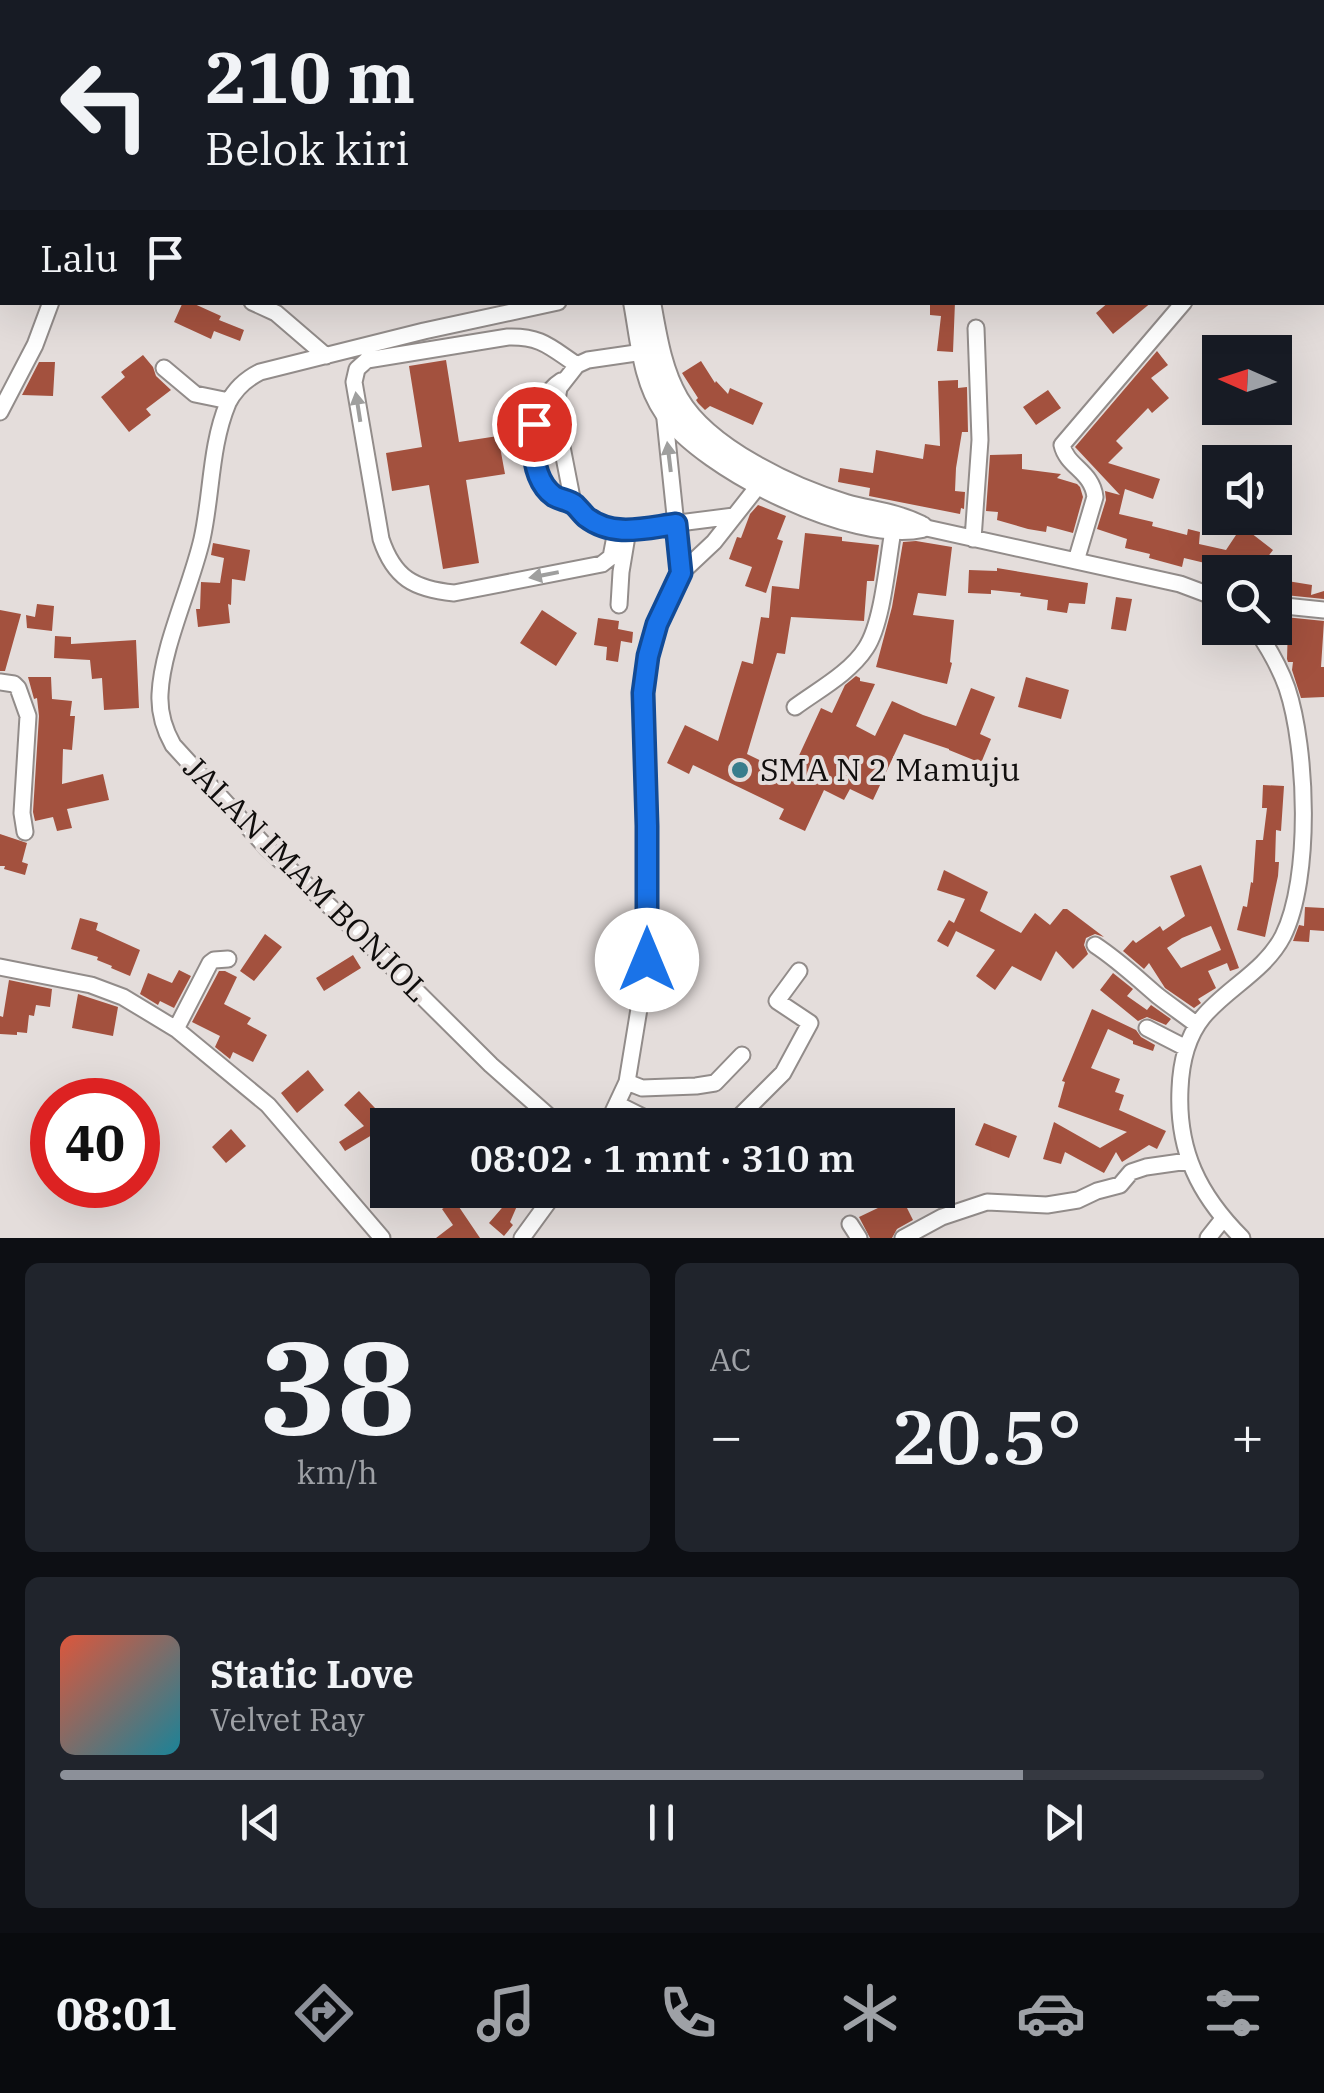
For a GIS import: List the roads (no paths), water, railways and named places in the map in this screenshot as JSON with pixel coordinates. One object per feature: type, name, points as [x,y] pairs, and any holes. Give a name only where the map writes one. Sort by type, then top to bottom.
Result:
[{"type":"main road","points":[[634,305],[642,352],[664,410],[689,436],[730,468],[765,480],[827,513],[894,523],[906,531],[922,527]]},
{"type":"main road","points":[[651,305],[661,358],[680,402],[765,480]]},
{"type":"street","points":[[0,412],[35,346],[50,305]]},
{"type":"street","points":[[259,305],[276,313],[326,356]]},
{"type":"street","points":[[164,368],[191,392],[229,401],[240,386],[260,372],[424,330],[544,305]]},
{"type":"street","points":[[1076,562],[1095,497],[1086,474],[1064,454],[1062,445],[1181,305]]},
{"type":"street","points":[[973,538],[980,440],[976,328]]},
{"type":"street","points":[[577,365],[527,336],[391,355],[361,364],[354,382],[381,540],[398,573],[433,591],[454,593],[602,564],[611,557],[622,530]]},
{"type":"street","points":[[642,352],[577,365],[542,400],[533,438],[541,481],[554,496],[573,503],[591,520],[622,530],[734,516]]},
{"type":"street","points":[[564,378],[555,411],[573,503]]},
{"type":"street","name":"JALAN IMAM BONJOL","points":[[229,401],[218,439],[196,563],[164,672],[160,694],[165,731],[267,848],[540,1108]]},
{"type":"street","points":[[664,410],[681,573]]},
{"type":"street","points":[[613,1108],[627,1082],[647,960],[643,693],[648,656],[657,624],[681,573],[714,542],[765,480]]},
{"type":"street","points":[[794,707],[866,650],[877,624],[894,523]]},
{"type":"street","points":[[922,527],[1180,584],[1202,592]]},
{"type":"street","points":[[619,605],[622,530]]},
{"type":"street","points":[[1292,607],[1324,610]]},
{"type":"street","points":[[1242,1238],[1223,1219],[1188,1161],[1179,1106],[1186,1048],[1197,1025],[1255,970],[1283,936],[1295,892],[1302,850],[1301,746],[1287,686],[1266,645]]},
{"type":"street","points":[[0,682],[18,688],[28,716],[22,813],[25,832]]},
{"type":"street","points":[[1095,946],[1108,952],[1197,1025]]},
{"type":"street","points":[[176,1029],[210,963],[228,959]]},
{"type":"street","points":[[0,967],[91,985],[123,997],[176,1029],[268,1105],[382,1238]]},
{"type":"street","points":[[748,1108],[782,1073],[810,1022],[777,1001],[798,971]]},
{"type":"street","points":[[1147,1028],[1186,1048]]},
{"type":"street","points":[[627,1082],[642,1088],[715,1083],[742,1055]]},
{"type":"street","points":[[616,1104],[624,1108]]},
{"type":"street","points":[[903,1238],[942,1217],[987,1202],[1047,1205],[1078,1200],[1097,1190],[1120,1185],[1131,1172],[1188,1161]]},
{"type":"street","points":[[522,1238],[544,1208]]},
{"type":"street","points":[[1208,1238],[1223,1219]]},
{"type":"place","name":"SMA N 2 Mamuju","points":[[740,770]]}]
